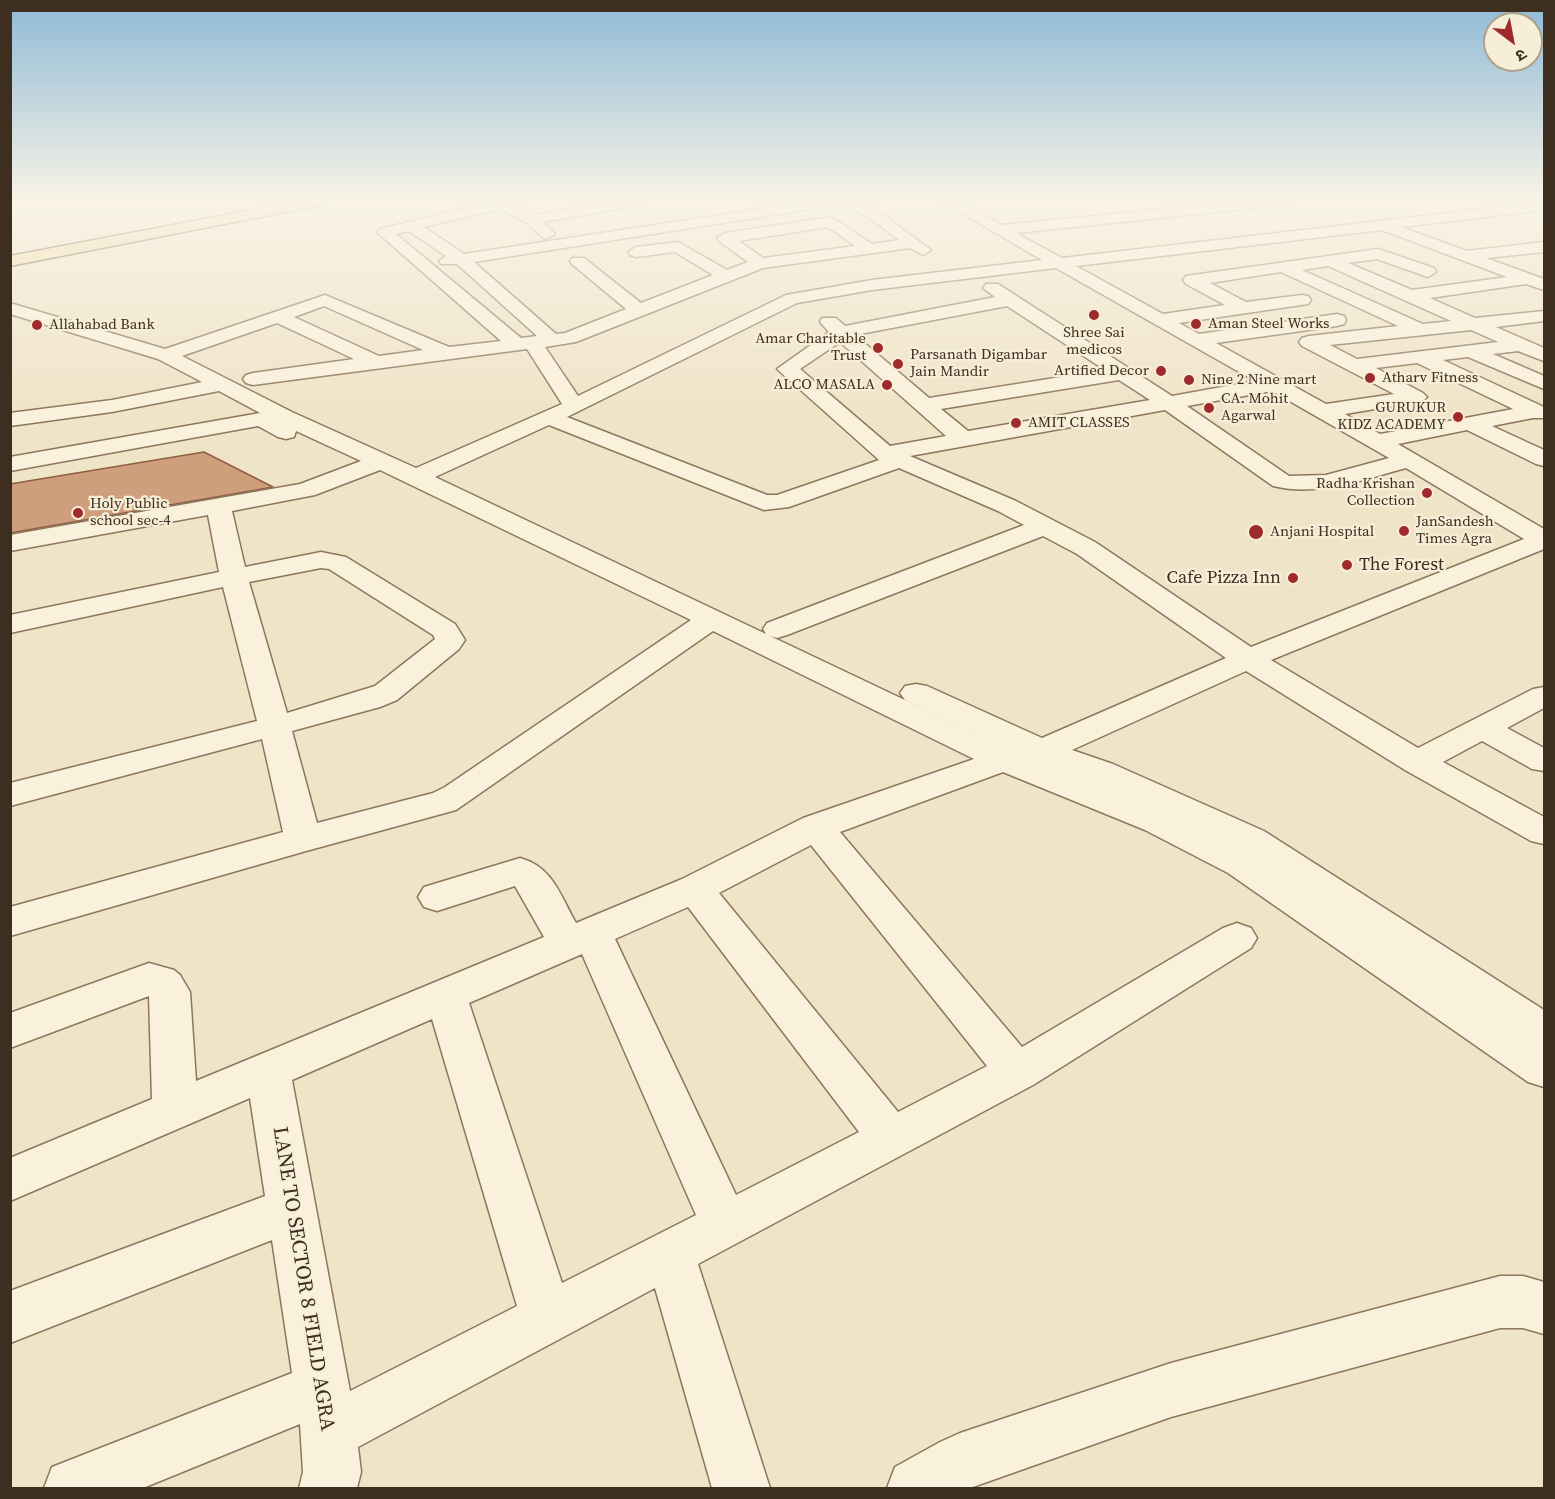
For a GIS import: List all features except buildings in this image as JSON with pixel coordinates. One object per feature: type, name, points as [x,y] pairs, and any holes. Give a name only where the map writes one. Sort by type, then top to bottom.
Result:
[{"type":"street","points":[[431,271],[534,343]]},
{"type":"street","points":[[471,271],[534,343],[574,406]]},
{"type":"street","points":[[590,271],[639,310]]},
{"type":"street","points":[[718,271],[726,276]]},
{"type":"street","points":[[254,379],[569,338],[739,271]]},
{"type":"street","points":[[959,271],[1124,373],[1290,484],[1309,485],[1408,460]]},
{"type":"street","points":[[427,472],[574,406],[797,297],[872,285],[1001,271]]},
{"type":"street","points":[[1073,271],[1377,441],[1544,540]]},
{"type":"street","points":[[1244,308],[1192,279],[1253,271]]},
{"type":"street","points":[[1293,271],[1420,330]]},
{"type":"street","points":[[1352,271],[1545,355]]},
{"type":"street","points":[[1374,281],[1434,271]]},
{"type":"street","points":[[1508,271],[1539,281]]},
{"type":"street","points":[[1245,272],[1375,335]]},
{"type":"street","points":[[670,278],[688,291]]},
{"type":"street","points":[[1409,296],[1539,281]]},
{"type":"street","points":[[10,287],[81,317],[254,379],[288,402],[712,620],[1004,760],[1158,822],[1241,864],[1545,1070]]},
{"type":"street","points":[[797,297],[842,332],[963,439]]},
{"type":"street","points":[[177,351],[325,300],[448,354]]},
{"type":"street","points":[[1009,300],[842,332],[787,369],[893,457],[1007,507],[1086,548],[1248,659],[1417,762],[1545,832]]},
{"type":"street","points":[[1160,320],[1302,300]]},
{"type":"street","points":[[10,308],[177,351],[224,384],[368,466]]},
{"type":"street","points":[[279,317],[376,362]]},
{"type":"street","points":[[1416,397],[1309,342],[1543,317]]},
{"type":"street","points":[[1196,340],[1341,319]]},
{"type":"street","points":[[1354,365],[1545,342]]},
{"type":"street","points":[[1470,351],[1545,384]]},
{"type":"street","points":[[1420,357],[1540,413]]},
{"type":"street","points":[[924,405],[1124,373]]},
{"type":"street","points":[[10,420],[112,406],[224,384]]},
{"type":"street","points":[[548,417],[764,503],[780,502],[893,457],[963,439],[1274,384]]},
{"type":"street","points":[[1322,411],[1483,386]]},
{"type":"street","points":[[1377,441],[1470,423],[1540,413]]},
{"type":"street","points":[[10,464],[261,419],[368,466],[427,472],[541,513],[728,608],[1042,751],[1101,772],[1251,840],[1545,1032]]},
{"type":"street","points":[[1470,423],[1545,459]]},
{"type":"street","points":[[10,543],[306,490],[368,466]]},
{"type":"street","points":[[219,506],[234,577],[303,839]]},
{"type":"street","points":[[777,629],[1045,526]]},
{"type":"street","points":[[10,1180],[695,889],[816,827],[1004,760],[1042,751],[1248,659],[1544,540]]},
{"type":"street","points":[[10,624],[321,560],[334,561],[445,630],[450,636],[448,644],[386,693],[369,700],[10,795]]},
{"type":"street","points":[[10,922],[303,839],[428,807],[457,795],[712,620]]},
{"type":"street","points":[[1417,762],[1545,696]]},
{"type":"street","points":[[1481,728],[1545,760]]},
{"type":"street","points":[[816,827],[1017,1072]]},
{"type":"street","points":[[436,897],[520,870],[532,879],[579,938],[725,1225]]},
{"type":"street","points":[[695,889],[891,1138]]},
{"type":"street","points":[[73,1488],[326,1410],[547,1318],[1017,1072],[1237,938]]},
{"type":"street","points":[[10,1031],[149,980],[159,980],[166,985],[169,992],[175,1110]]},
{"type":"street","points":[[446,995],[547,1318]]},
{"type":"street","name":"LANE TO SECTOR 8 FIELD AGRA","points":[[268,1070],[326,1410],[332,1472],[328,1488]]},
{"type":"street","points":[[10,1317],[291,1209]]},
{"type":"street","points":[[670,1254],[741,1488]]},
{"type":"street","points":[[916,1488],[960,1462],[1171,1390],[1500,1302],[1523,1302],[1545,1308]]},
{"type":"place","name":"Shree Sai medicos","points":[[1094,315]]},
{"type":"place","name":"Aman Steel Works","points":[[1196,324]]},
{"type":"place","name":"Allahabad Bank","points":[[37,325]]},
{"type":"place","name":"Amar Charitable Trust","points":[[878,348]]},
{"type":"place","name":"Parsanath Digambar Jain Mandir","points":[[898,364]]},
{"type":"place","name":"Artified Decor","points":[[1161,371]]},
{"type":"place","name":"Atharv Fitness","points":[[1370,378]]},
{"type":"place","name":"Nine 2 Nine mart","points":[[1189,380]]},
{"type":"place","name":"ALCO MASALA","points":[[887,385]]},
{"type":"place","name":"CA. Mohit Agarwal","points":[[1209,408]]},
{"type":"place","name":"GURUKUR KIDZ ACADEMY","points":[[1458,417]]},
{"type":"place","name":"AMIT CLASSES","points":[[1016,423]]},
{"type":"place","name":"Radha Krishan Collection","points":[[1427,493]]},
{"type":"place","name":"Holy Public school sec-4","points":[[78,513]]},
{"type":"place","name":"JanSandesh Times Agra","points":[[1404,531]]},
{"type":"place","name":"Anjani Hospital","points":[[1256,532]]},
{"type":"place","name":"The Forest","points":[[1347,565]]},
{"type":"place","name":"Cafe Pizza Inn","points":[[1293,578]]}]
